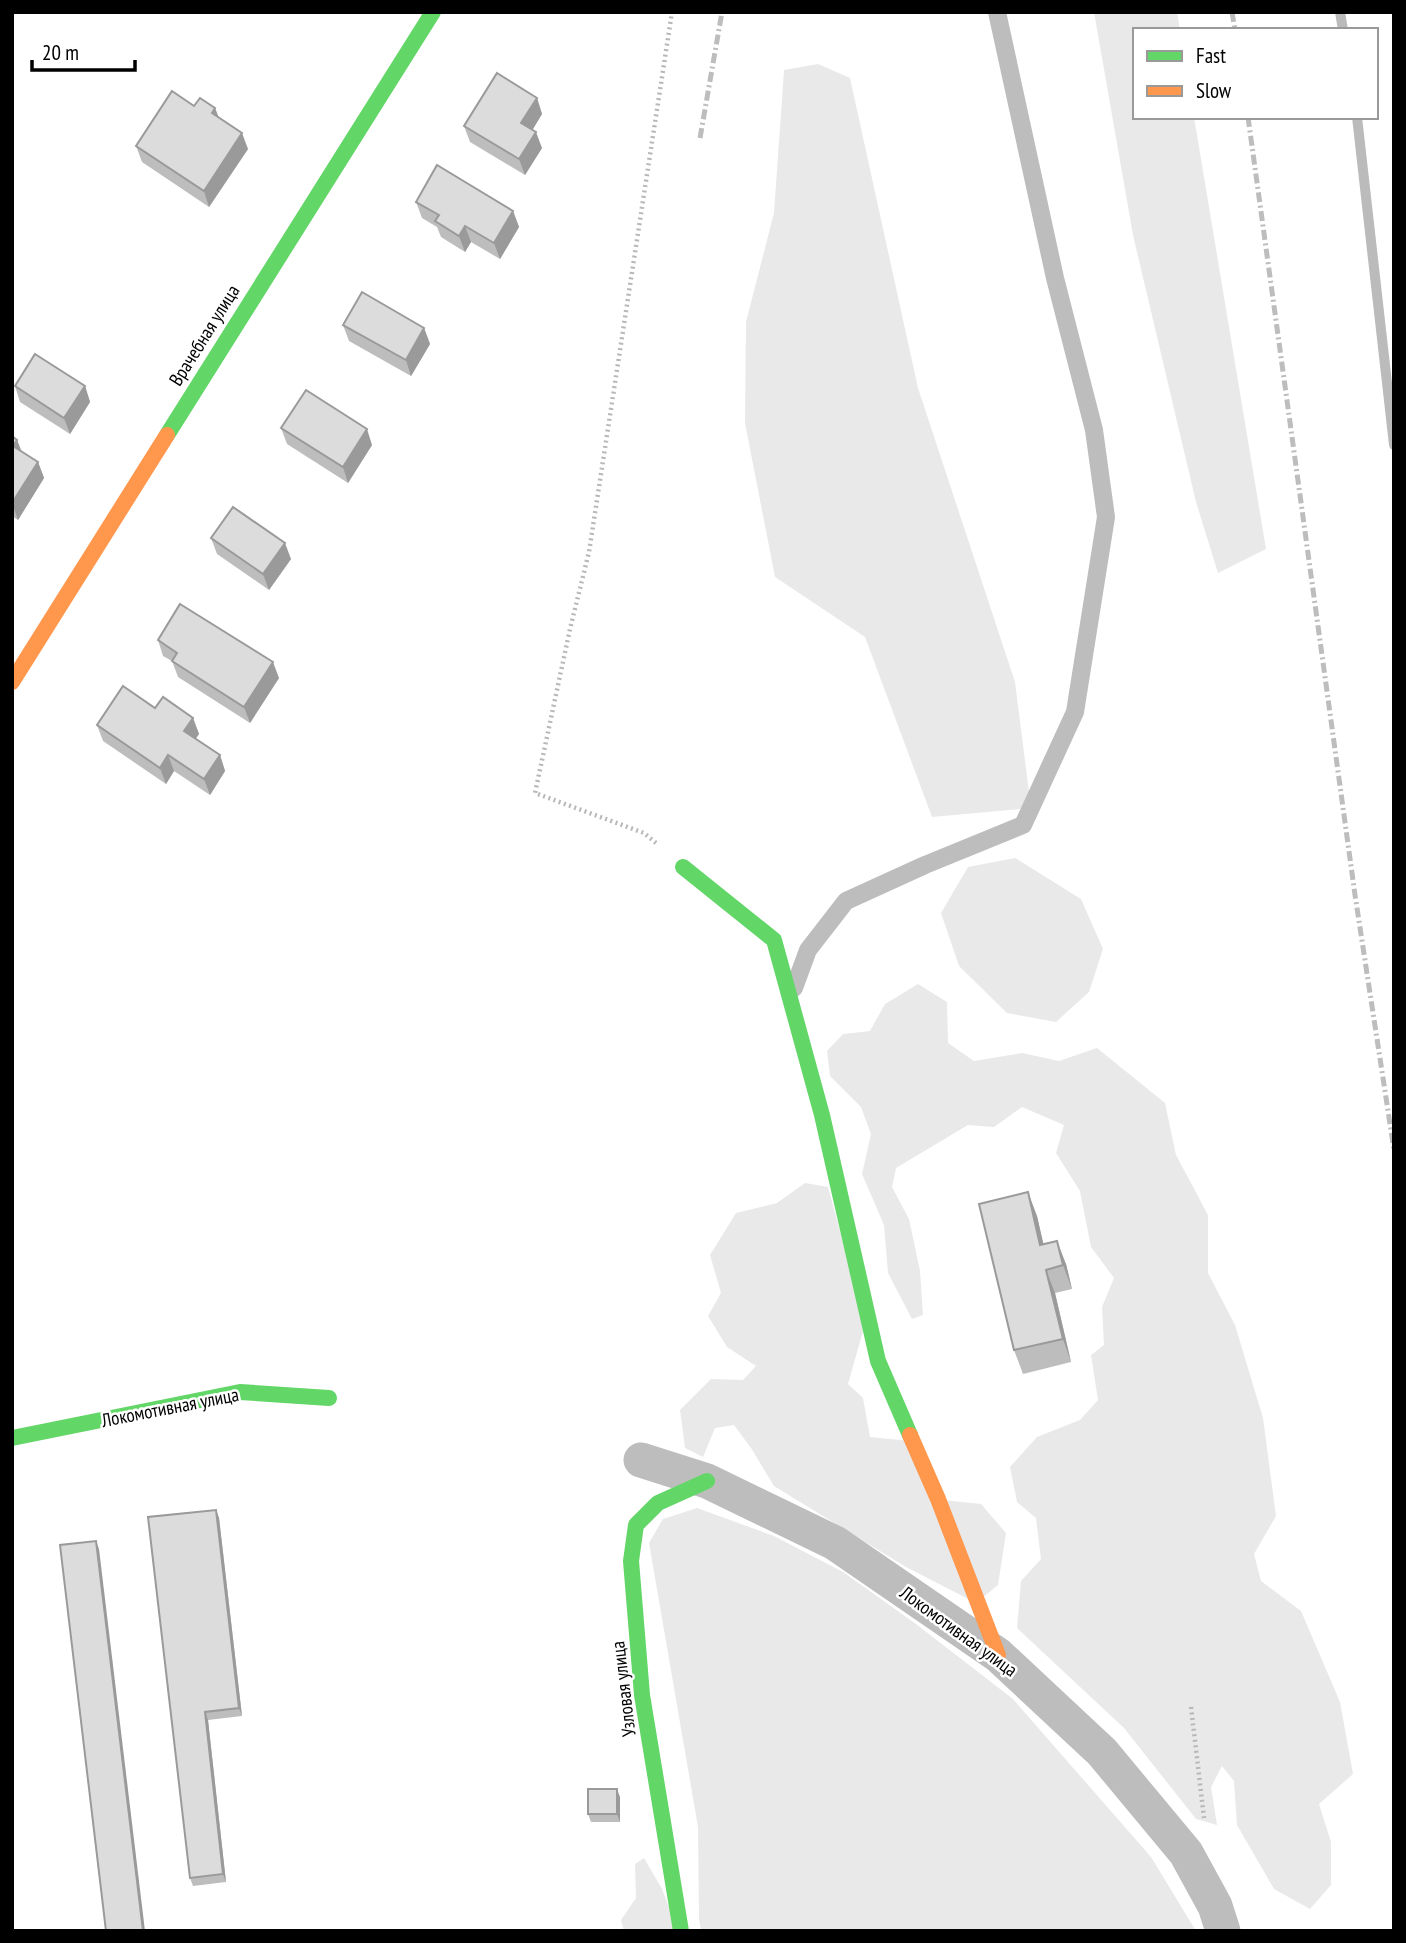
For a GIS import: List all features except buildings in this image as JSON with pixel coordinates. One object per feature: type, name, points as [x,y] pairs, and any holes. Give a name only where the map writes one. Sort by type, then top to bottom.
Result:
[{"type":"street","name":"Врачебная улица","points":[[12,682],[433,12]]},
{"type":"street","points":[[683,867],[774,940],[822,1115],[878,1361],[938,1499],[998,1655]]},
{"type":"street","name":"Локомотивная улица","points":[[12,1438],[240,1392],[329,1398]]},
{"type":"street","name":"Локомотивная улица","points":[[641,1461],[707,1481],[835,1543],[998,1655],[1102,1752],[1186,1853],[1215,1906],[1223,1931]]},
{"type":"street","name":"Узловая улица","points":[[681,1931],[642,1695],[631,1561],[636,1525],[659,1503],[707,1481]]},
{"type":"lane","points":[[790,999],[808,950],[846,901],[1023,825],[1075,712],[1106,517],[1094,430],[1055,278],[997,12]]},
{"type":"path","points":[[672,12],[589,552],[535,793],[644,833],[683,867]]},
{"type":"path","points":[[1191,1707],[1205,1826]]},
{"type":"shaded area","points":[[1094,12],[1177,12],[1180,28],[1133,28],[1133,119],[1194,119],[1266,549],[1218,573],[1196,502],[1133,235]]},
{"type":"shaded area","points":[[818,64],[850,78],[918,388],[1015,682],[1031,808],[932,817],[865,637],[775,577],[745,423],[746,322],[774,213],[784,70]]},
{"type":"shaded area","points":[[1015,858],[1081,899],[1103,949],[1089,992],[1056,1022],[1007,1013],[959,966],[941,913],[968,867]]},
{"type":"shaded area","points":[[918,984],[947,1002],[948,1043],[974,1061],[1022,1053],[1059,1061],[1097,1048],[1165,1103],[1176,1155],[1208,1215],[1208,1273],[1235,1325],[1263,1418],[1276,1516],[1254,1554],[1261,1581],[1301,1611],[1340,1702],[1353,1774],[1319,1804],[1331,1842],[1331,1885],[1310,1909],[1274,1889],[1237,1825],[1234,1781],[1222,1766],[1211,1787],[1217,1825],[1196,1819],[1124,1728],[1017,1628],[1021,1581],[1041,1559],[1036,1518],[1017,1502],[1010,1467],[1037,1437],[1080,1420],[1098,1400],[1091,1355],[1104,1345],[1102,1307],[1114,1278],[1091,1247],[1080,1191],[1056,1153],[1064,1125],[1022,1107],[994,1127],[968,1125],[896,1168],[892,1187],[909,1219],[920,1271],[923,1315],[912,1319],[888,1273],[884,1225],[862,1174],[871,1134],[861,1107],[830,1076],[827,1051],[843,1034],[870,1031],[885,1004]]},
{"type":"shaded area","points":[[805,1183],[828,1187],[865,1324],[848,1384],[863,1398],[870,1437],[910,1441],[943,1500],[981,1504],[1006,1533],[998,1585],[976,1603],[906,1567],[774,1486],[734,1425],[715,1428],[703,1457],[685,1448],[680,1410],[711,1379],[743,1380],[756,1366],[727,1347],[708,1316],[721,1293],[710,1255],[736,1213],[777,1203]]},
{"type":"shaded area","points":[[697,1508],[774,1536],[843,1572],[1013,1699],[1151,1857],[1196,1931],[701,1931],[698,1827],[649,1543],[663,1519]]},
{"type":"shaded area","points":[[644,1858],[662,1889],[678,1931],[624,1931],[621,1920],[636,1898],[635,1864]]},
{"type":"waterway","points":[[1340,12],[1343,28]]},
{"type":"waterway","points":[[1357,119],[1394,445]]},
{"type":"railway","points":[[700,138],[722,12]]},
{"type":"railway","points":[[1232,12],[1235,28]]},
{"type":"railway","points":[[1248,119],[1355,895],[1394,1150]]},
{"type":"traffic: fast","points":[[167,435],[433,12]]},
{"type":"traffic: fast","points":[[683,867],[774,940],[822,1115],[878,1361],[910,1435]]},
{"type":"traffic: fast","points":[[12,1438],[240,1392],[329,1398]]},
{"type":"traffic: fast","points":[[681,1931],[642,1695],[631,1561],[636,1525],[658,1503],[707,1481]]},
{"type":"traffic: slow","points":[[12,682],[167,435]]},
{"type":"traffic: slow","points":[[910,1435],[938,1499],[998,1655]]}]
